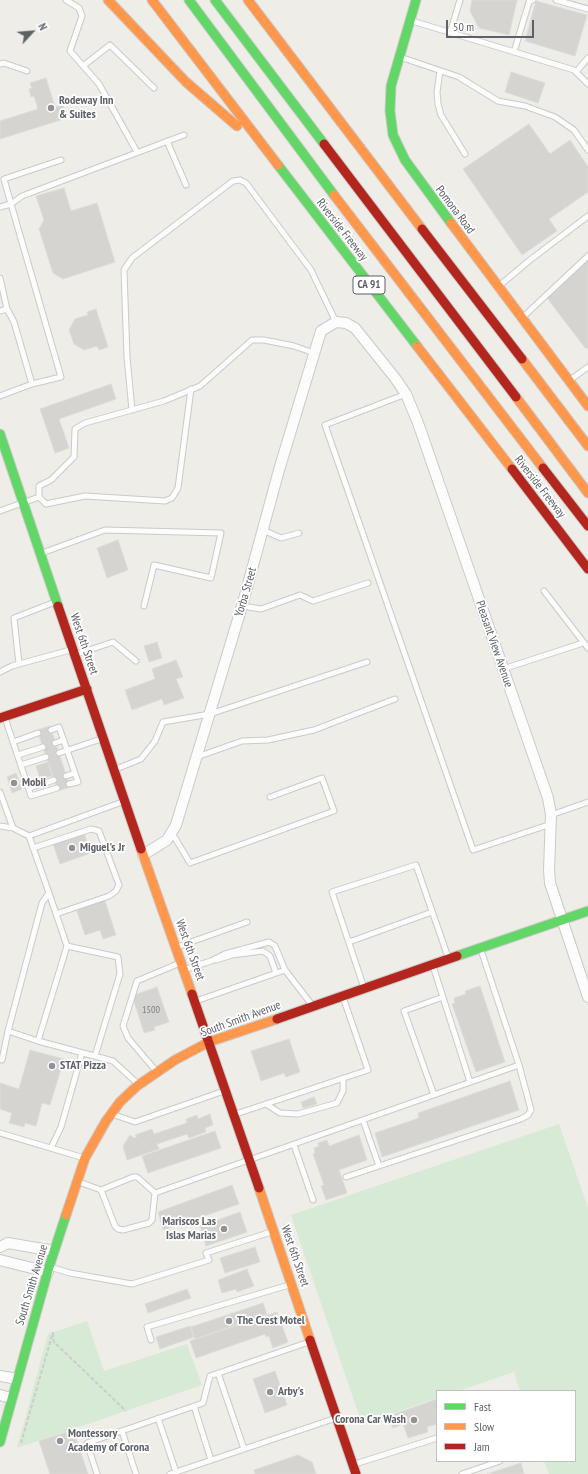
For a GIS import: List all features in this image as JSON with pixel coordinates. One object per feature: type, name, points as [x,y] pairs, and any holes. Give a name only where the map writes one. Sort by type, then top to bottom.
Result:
[{"type":"main road","points":[[108,0],[186,82],[267,152]]},
{"type":"main road","name":"Riverside Freeway","points":[[152,0],[588,569]]},
{"type":"main road","points":[[189,0],[356,224],[588,526]]},
{"type":"main road","points":[[215,0],[588,493]]},
{"type":"main road","points":[[248,0],[280,44],[588,446]]},
{"type":"main road","name":"Pomona Road","points":[[416,0],[392,86],[390,110],[393,135],[405,160],[588,406]]},
{"type":"main road","points":[[265,7],[280,44]]},
{"type":"main road","name":"West 6th Street","points":[[0,434],[143,855],[226,1090],[356,1474]]},
{"type":"main road","points":[[3,718],[87,689]]},
{"type":"main road","name":"South Smith Avenue","points":[[0,1442],[48,1270],[85,1158],[111,1114],[120,1102],[156,1072],[209,1042],[588,911]]},
{"type":"street","name":"Yorba Street","points":[[143,855],[167,840],[176,825],[242,606],[314,353],[321,331],[336,322]]},
{"type":"street","name":"Pleasant View Avenue","points":[[336,322],[346,323],[355,328],[406,394],[418,423],[502,669],[548,798],[551,819],[549,876],[588,997]]},
{"type":"street","points":[[0,1247],[8,1243],[54,1251]]},
{"type":"street","points":[[0,1260],[48,1270]]},
{"type":"street","points":[[0,1376],[17,1379]]},
{"type":"street","points":[[0,1395],[12,1398]]},
{"type":"lane","points":[[66,0],[79,8],[82,16],[70,51],[98,84],[137,152]]},
{"type":"lane","points":[[450,33],[460,0]]},
{"type":"lane","points":[[514,52],[529,2],[533,0]]},
{"type":"lane","points":[[556,0],[588,9]]},
{"type":"lane","points":[[410,20],[574,70],[588,84]]},
{"type":"lane","points":[[83,66],[110,45],[154,88]]},
{"type":"lane","points":[[400,57],[459,77],[498,101],[525,106],[555,117],[574,130],[588,150]]},
{"type":"lane","points":[[576,72],[588,58]]},
{"type":"lane","points":[[0,64],[4,63],[27,71]]},
{"type":"lane","points":[[440,71],[437,92],[441,115],[465,154]]},
{"type":"lane","points":[[0,207],[11,204],[22,196],[137,152],[184,136]]},
{"type":"lane","points":[[167,141],[186,185]]},
{"type":"lane","points":[[0,396],[32,384],[62,378],[4,178],[61,160]]},
{"type":"lane","points":[[132,410],[127,357],[124,270],[132,258],[233,181],[240,180],[246,184],[311,270],[336,322]]},
{"type":"lane","points":[[498,287],[530,260],[588,216]]},
{"type":"lane","points":[[522,318],[588,256]]},
{"type":"lane","points":[[0,278],[7,309],[14,322],[32,384]]},
{"type":"lane","points":[[0,311],[7,309]]},
{"type":"lane","points":[[191,389],[178,488],[172,498],[165,501],[86,496],[46,504],[40,497],[39,486],[51,480],[74,457],[75,429],[85,423],[164,401],[191,389],[200,386],[252,340],[264,340],[294,346],[314,353]]},
{"type":"lane","points":[[569,381],[588,367]]},
{"type":"lane","points":[[406,394],[325,425],[473,850],[551,819],[588,802]]},
{"type":"lane","points":[[0,511],[40,497]]},
{"type":"lane","points":[[41,553],[105,530],[222,533],[211,578],[154,565],[144,606]]},
{"type":"lane","points":[[263,530],[281,538],[299,533]]},
{"type":"lane","points":[[242,606],[261,609],[300,595],[313,601],[368,583]]},
{"type":"lane","points":[[544,592],[588,648]]},
{"type":"lane","points":[[19,664],[14,618],[57,601]]},
{"type":"lane","points":[[0,672],[19,664],[113,642],[136,660]]},
{"type":"lane","points":[[502,669],[584,643]]},
{"type":"lane","points":[[114,769],[141,759],[152,746],[163,722],[210,714],[367,662]]},
{"type":"lane","points":[[197,757],[242,741],[268,740],[314,730],[395,699]]},
{"type":"lane","points":[[3,718],[18,755],[31,796],[57,788]]},
{"type":"lane","points":[[51,730],[59,727],[78,782],[69,784]]},
{"type":"lane","points":[[13,742],[38,734]]},
{"type":"lane","points":[[59,753],[104,738]]},
{"type":"lane","points":[[55,743],[64,740]]},
{"type":"lane","points":[[18,755],[43,747]]},
{"type":"lane","points":[[21,765],[46,757]]},
{"type":"lane","points":[[66,776],[75,773]]},
{"type":"lane","points":[[172,833],[190,863],[334,811],[322,778],[270,797]]},
{"type":"lane","points":[[29,788],[54,780]]},
{"type":"lane","points":[[0,792],[13,828]]},
{"type":"lane","points":[[29,836],[125,802]]},
{"type":"lane","points":[[0,826],[13,828],[29,836],[67,946],[38,1041]]},
{"type":"lane","points":[[33,848],[91,829],[99,831],[119,885],[116,891],[109,896],[56,914]]},
{"type":"lane","points":[[364,989],[332,892],[416,865],[449,960]]},
{"type":"lane","points":[[0,1059],[2,1060],[8,1031],[40,910],[49,893]]},
{"type":"lane","points":[[349,942],[432,912]]},
{"type":"lane","points":[[176,947],[247,922]]},
{"type":"lane","points":[[210,961],[225,954],[269,942],[275,946],[285,970],[313,1007]]},
{"type":"lane","points":[[67,946],[118,957],[120,974],[95,1056]]},
{"type":"lane","points":[[346,1177],[521,1119],[528,1115],[531,1110],[519,1065],[480,949]]},
{"type":"lane","points":[[156,1072],[128,1038],[123,1026],[137,981],[183,966],[223,959],[232,955],[263,951],[270,956],[276,973]]},
{"type":"lane","points":[[432,966],[470,1082]]},
{"type":"lane","points":[[195,1001],[285,970]]},
{"type":"lane","points":[[234,1115],[368,1070],[343,996]]},
{"type":"lane","points":[[434,1095],[404,1011],[443,997]]},
{"type":"lane","points":[[8,1031],[38,1041],[113,1061],[139,1085]]},
{"type":"lane","points":[[50,1148],[61,1127],[82,1053]]},
{"type":"lane","points":[[155,1193],[250,1161],[519,1065]]},
{"type":"lane","points":[[266,1104],[280,1113],[298,1114],[337,1103],[343,1091],[343,1078]]},
{"type":"lane","points":[[111,1114],[135,1122],[226,1090]]},
{"type":"lane","points":[[363,1120],[379,1166]]},
{"type":"lane","points":[[0,1133],[85,1158]]},
{"type":"lane","points":[[294,1145],[313,1200]]},
{"type":"lane","points":[[77,1181],[101,1190],[133,1177],[137,1177],[155,1193]]},
{"type":"lane","points":[[101,1190],[115,1226],[118,1229],[124,1230],[149,1223],[152,1220],[155,1193]]},
{"type":"lane","points":[[48,1270],[132,1284],[209,1260],[206,1253],[274,1231]]},
{"type":"lane","points":[[151,1340],[147,1327],[292,1284]]},
{"type":"lane","points":[[97,1474],[87,1443],[203,1403],[210,1376],[312,1342]]},
{"type":"lane","points":[[218,1373],[244,1449]]},
{"type":"lane","points":[[194,1406],[211,1460]]},
{"type":"lane","points":[[158,1418],[176,1472]]},
{"type":"lane","points":[[170,1474],[337,1418]]},
{"type":"lane","points":[[122,1431],[136,1474]]},
{"type":"lane","points":[[352,1465],[436,1438]]},
{"type":"lane","points":[[462,1474],[497,1462]]},
{"type":"path","points":[[21,1443],[53,1332],[54,1342],[126,1411]]},
{"type":"green space","points":[[559,1124],[588,1208],[588,1474],[549,1474],[544,1462],[576,1462],[576,1390],[520,1390],[514,1372],[461,1390],[436,1390],[436,1398],[362,1424],[291,1215]]},
{"type":"green space","points":[[87,1321],[104,1371],[187,1344],[202,1385],[17,1448],[48,1334]]},
{"type":"building","points":[[472,0],[517,0],[509,35],[479,28],[470,11]]},
{"type":"building","points":[[536,1],[587,15],[575,56],[525,41]]},
{"type":"building","points":[[511,72],[545,83],[538,103],[505,92]]},
{"type":"building","name":"Rodeway Inn & Suites","points":[[46,78],[55,107],[63,105],[67,118],[0,139],[0,121],[38,109],[34,96],[31,97],[29,89],[32,88],[30,83]]},
{"type":"building","points":[[529,124],[550,154],[570,140],[588,167],[588,192],[549,219],[557,231],[522,255],[463,169]]},
{"type":"building","points":[[64,188],[71,211],[97,203],[115,262],[63,279],[53,273],[39,229],[44,220],[36,196]]},
{"type":"building","points":[[588,260],[588,347],[586,349],[547,298]]},
{"type":"building","points":[[96,309],[108,347],[99,350],[97,346],[84,350],[74,344],[69,330],[75,319],[88,315],[87,312]]},
{"type":"building","points":[[111,384],[116,399],[59,419],[69,448],[55,453],[40,409]]},
{"type":"building","points":[[118,540],[128,570],[107,578],[97,548]]},
{"type":"building","points":[[157,642],[162,658],[149,662],[144,646]]},
{"type":"building","points":[[176,660],[183,677],[176,679],[184,698],[164,705],[162,699],[132,710],[125,690],[155,679],[152,669]]},
{"type":"building","points":[[50,726],[70,787],[58,791],[37,730]]},
{"type":"building","name":"Mobil","points":[[48,762],[52,776],[40,779],[36,766]]},
{"type":"building","name":"Mobil","points":[[16,773],[22,789],[12,793],[7,777]]},
{"type":"building","name":"Miguel's Jr","points":[[84,833],[91,853],[60,864],[53,844]]},
{"type":"building","points":[[104,898],[116,935],[103,939],[100,930],[85,935],[76,908]]},
{"type":"building","points":[[480,986],[505,1062],[476,1072],[452,1004],[455,1003],[454,998],[466,994],[465,991]]},
{"type":"building","points":[[157,987],[169,1022],[154,1027],[155,1030],[144,1033],[133,998],[134,995]]},
{"type":"building","points":[[289,1039],[300,1072],[286,1077],[284,1073],[261,1081],[251,1051]]},
{"type":"building","points":[[30,1050],[64,1059],[50,1105],[42,1103],[36,1126],[25,1123],[24,1127],[9,1123],[12,1113],[0,1109],[0,1083],[19,1089]]},
{"type":"building","points":[[510,1081],[519,1110],[382,1157],[375,1133],[419,1118],[418,1113]]},
{"type":"building","points":[[314,1097],[317,1104],[303,1108],[301,1102]]},
{"type":"building","points":[[210,1114],[213,1125],[205,1128],[206,1132],[189,1138],[187,1134],[157,1144],[159,1149],[127,1160],[123,1146],[130,1135],[134,1138],[137,1137],[135,1135],[152,1129],[154,1134],[187,1123],[186,1119],[197,1115],[198,1119]]},
{"type":"building","points":[[215,1131],[221,1148],[148,1173],[142,1156]]},
{"type":"building","points":[[359,1135],[367,1160],[339,1170],[347,1193],[326,1200],[321,1186],[324,1185],[313,1154],[315,1153],[314,1148],[319,1146],[318,1143],[327,1140],[329,1146]]},
{"type":"building","points":[[232,1185],[239,1204],[163,1230],[158,1212]]},
{"type":"building","name":"Mariscos Las Islas Marias","points":[[240,1212],[247,1232],[206,1246],[200,1226]]},
{"type":"building","points":[[255,1247],[260,1262],[225,1273],[220,1258]]},
{"type":"building","name":"The Crest Motel","points":[[247,1269],[254,1286],[237,1292],[236,1289],[222,1293],[218,1280]]},
{"type":"building","points":[[187,1289],[191,1298],[148,1313],[145,1304]]},
{"type":"building","name":"The Crest Motel","points":[[263,1303],[267,1314],[195,1339],[191,1327]]},
{"type":"building","points":[[277,1312],[288,1342],[273,1348],[269,1336],[266,1337],[265,1334],[196,1358],[190,1341]]},
{"type":"building","points":[[190,1326],[194,1337],[160,1349],[156,1337]]},
{"type":"building","name":"Arby's","points":[[275,1371],[287,1405],[265,1413],[253,1379]]},
{"type":"building","name":"Corona Car Wash","points":[[436,1399],[436,1424],[427,1427],[428,1432],[408,1438],[403,1424],[393,1428],[389,1416]]},
{"type":"building","points":[[73,1430],[88,1474],[50,1474],[39,1441]]},
{"type":"building","points":[[298,1455],[312,1462],[316,1474],[255,1474],[254,1470]]},
{"type":"building","points":[[521,1463],[524,1474],[487,1474]]},
{"type":"traffic: fast","points":[[189,0],[334,195]]},
{"type":"traffic: fast","points":[[215,0],[324,144]]},
{"type":"traffic: fast","points":[[416,0],[391,86],[390,111],[393,135],[405,160],[451,223]]},
{"type":"traffic: fast","points":[[278,165],[417,346]]},
{"type":"traffic: fast","points":[[0,434],[58,606]]},
{"type":"traffic: fast","points":[[457,956],[588,911]]},
{"type":"traffic: fast","points":[[0,1442],[49,1267],[66,1215]]},
{"type":"traffic: slow","points":[[108,0],[186,82],[237,126]]},
{"type":"traffic: slow","points":[[152,0],[278,165]]},
{"type":"traffic: slow","points":[[248,0],[422,229]]},
{"type":"traffic: slow","points":[[334,195],[543,468]]},
{"type":"traffic: slow","points":[[451,223],[588,406]]},
{"type":"traffic: slow","points":[[417,346],[512,469]]},
{"type":"traffic: slow","points":[[522,359],[588,446]]},
{"type":"traffic: slow","points":[[516,397],[588,493]]},
{"type":"traffic: slow","points":[[141,849],[192,994]]},
{"type":"traffic: slow","points":[[66,1215],[85,1158],[106,1121],[120,1102],[137,1086],[175,1060],[209,1042],[277,1019]]},
{"type":"traffic: slow","points":[[259,1188],[310,1340]]},
{"type":"traffic: jam","points":[[324,144],[516,397]]},
{"type":"traffic: jam","points":[[422,229],[522,359]]},
{"type":"traffic: jam","points":[[543,468],[588,526]]},
{"type":"traffic: jam","points":[[512,469],[588,569]]},
{"type":"traffic: jam","points":[[58,606],[141,849]]},
{"type":"traffic: jam","points":[[0,718],[87,689]]},
{"type":"traffic: jam","points":[[277,1019],[457,956]]},
{"type":"traffic: jam","points":[[192,994],[259,1188]]},
{"type":"traffic: jam","points":[[310,1340],[356,1474]]},
{"type":"place","name":"Rodeway Inn & Suites","points":[[51,108]]},
{"type":"place","name":"Mobil","points":[[14,783]]},
{"type":"place","name":"Miguel's Jr","points":[[72,848]]},
{"type":"place","name":"STAT Pizza","points":[[52,1066]]},
{"type":"place","name":"Mariscos Las Islas Marias","points":[[224,1229]]},
{"type":"place","name":"The Crest Motel","points":[[229,1321]]},
{"type":"place","name":"Arby's","points":[[270,1392]]},
{"type":"place","name":"Corona Car Wash","points":[[414,1420]]},
{"type":"place","name":"Montessory Academy of Corona","points":[[60,1441]]}]
